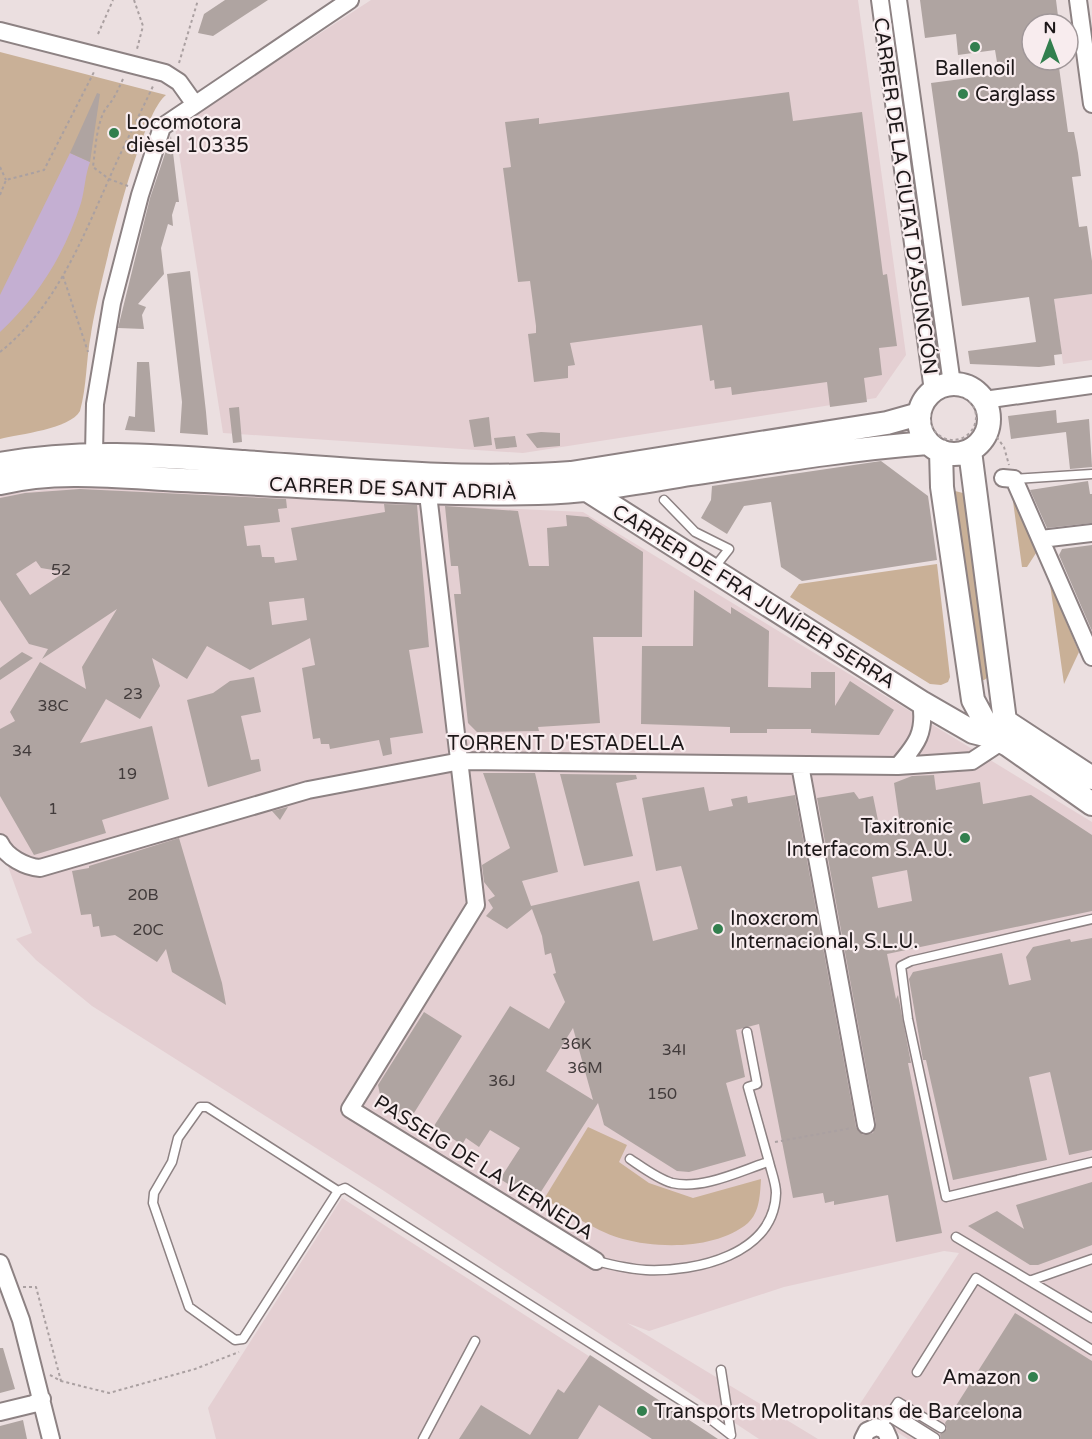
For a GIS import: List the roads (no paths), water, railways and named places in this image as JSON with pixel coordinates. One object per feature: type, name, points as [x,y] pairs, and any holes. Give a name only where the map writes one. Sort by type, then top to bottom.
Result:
[{"type":"street","points":[[94,465],[95,404],[103,347],[140,195],[162,127],[350,0]]},
{"type":"street","name":"CARRER DE LA CIUTAT D'ASUNCIÓN","points":[[880,0],[943,390]]},
{"type":"street","name":"CARRER DE LA CIUTAT D'ASUNCIÓN","points":[[898,0],[943,390]]},
{"type":"street","points":[[1078,0],[1092,104]]},
{"type":"street","points":[[0,31],[165,73],[179,82],[195,103]]},
{"type":"street","points":[[984,400],[1092,385]]},
{"type":"street","points":[[968,386],[984,400],[989,416],[978,442],[1006,736],[973,700],[940,464],[923,402],[943,390],[968,386]]},
{"type":"street","name":"CARRER DE SANT ADRIÀ","points":[[0,483],[94,465],[528,476],[571,473],[887,423],[930,433]]},
{"type":"street","points":[[930,433],[958,454],[978,442]]},
{"type":"street","name":"CARRER DE SANT ADRIÀ","points":[[0,464],[40,457],[94,465],[428,494],[587,490],[788,459],[930,433]]},
{"type":"street","points":[[1009,478],[1041,539],[1091,650]]},
{"type":"street","name":"CARRER DE FRA JUNÍPER SERRA","points":[[587,490],[921,702],[973,732],[1006,736],[1092,778]]},
{"type":"street","points":[[428,494],[461,761]]},
{"type":"street","points":[[1041,539],[1092,533]]},
{"type":"street","points":[[898,766],[918,744],[923,718],[921,702]]},
{"type":"street","name":"CARRER DE FRA JUNÍPER SERRA","points":[[1006,736],[1092,804]]},
{"type":"street","name":"TORRENT D'ESTADELLA","points":[[0,843],[3,850],[12,857],[30,867],[40,868],[308,790],[461,761],[898,766],[972,761],[1006,736]]},
{"type":"street","name":"PASSEIG DE LA VERNEDA","points":[[461,761],[476,905],[350,1109],[596,1261]]},
{"type":"street","points":[[800,765],[866,1125]]},
{"type":"street","points":[[0,1263],[21,1320],[51,1439]]},
{"type":"street","points":[[0,1412],[33,1404],[42,1399]]},
{"type":"street","points":[[863,1439],[871,1428],[889,1420]]},
{"type":"lane","points":[[1009,478],[1092,474]]},
{"type":"lane","points":[[664,500],[695,532],[729,549],[712,570]]},
{"type":"lane","points":[[1092,919],[911,961],[901,966],[915,1051],[946,1197],[1092,1162]]},
{"type":"lane","points":[[596,1261],[646,1270],[704,1264],[743,1247],[768,1227],[774,1212],[776,1190],[748,1087],[758,1084],[747,1032]]},
{"type":"lane","points":[[338,1191],[243,1339],[235,1340],[189,1307],[153,1203],[154,1193],[172,1162],[178,1138],[200,1107],[207,1107],[338,1191],[348,1189],[709,1418],[731,1437]]},
{"type":"lane","points":[[630,1159],[670,1183],[686,1184],[727,1176],[768,1162]]},
{"type":"lane","points":[[956,1237],[1032,1280],[1092,1318]]},
{"type":"lane","points":[[1032,1280],[1092,1259]]},
{"type":"lane","points":[[917,1372],[976,1278],[1092,1350]]},
{"type":"lane","points":[[423,1439],[475,1341]]},
{"type":"lane","points":[[721,1370],[731,1437]]},
{"type":"lane","points":[[925,1439],[889,1420],[898,1402],[938,1433]]},
{"type":"place","name":"Ballenoil","points":[[975,47]]},
{"type":"place","name":"Carglass","points":[[963,94]]},
{"type":"place","name":"Locomotora dièsel 10335","points":[[114,133]]},
{"type":"place","name":"Taxitronic Interfacom S.A.U.","points":[[965,838]]},
{"type":"place","name":"Inoxcrom Internacional, S.L.U.","points":[[718,929]]},
{"type":"place","name":"Amazon","points":[[1033,1377]]},
{"type":"place","name":"Transports Metropolitans de Barcelona","points":[[642,1411]]}]
